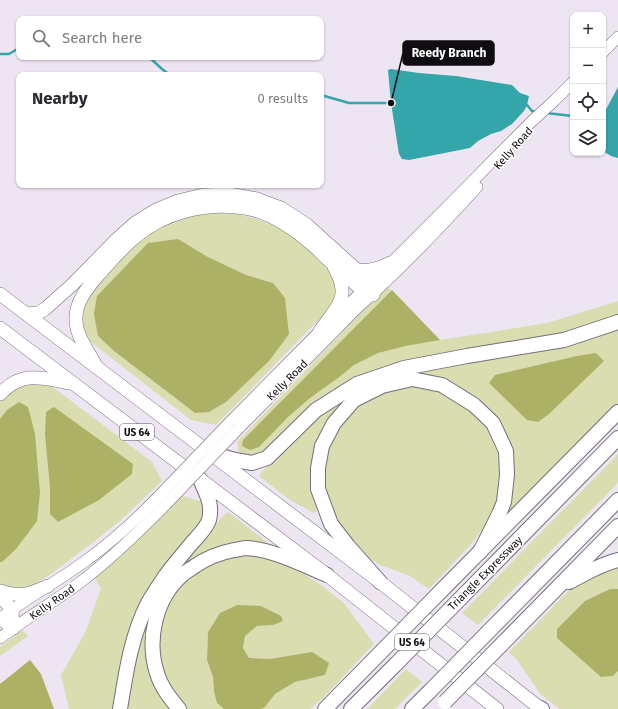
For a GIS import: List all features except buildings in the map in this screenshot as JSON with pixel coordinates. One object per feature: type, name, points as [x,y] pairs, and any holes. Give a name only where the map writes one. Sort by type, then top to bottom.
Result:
[{"type":"highway","points":[[27,314],[38,313],[45,309],[73,284],[117,239],[135,223],[156,210],[178,201],[203,195],[229,194],[257,199],[281,208],[307,225],[356,270],[369,289]]},
{"type":"highway","points":[[96,366],[82,341],[75,319],[82,295],[134,238],[149,227],[174,215],[189,210],[221,206],[246,208],[265,214],[301,235],[331,262],[369,289]]},
{"type":"highway","points":[[320,331],[340,304],[343,293],[341,282],[331,262]]},
{"type":"highway","points":[[356,270],[374,270],[390,263]]},
{"type":"highway","name":"US 64","points":[[0,294],[380,582],[541,709]]},
{"type":"highway","points":[[210,452],[235,460],[252,463],[262,460],[267,458],[316,410],[357,384],[404,368],[564,340],[618,322]]},
{"type":"highway","name":"US 64","points":[[0,328],[327,575],[497,709]]},
{"type":"highway","points":[[0,394],[13,382],[24,378],[35,377],[74,384]]},
{"type":"highway","points":[[380,582],[348,546],[331,524],[318,489],[318,468],[322,446],[334,423],[354,400],[382,386],[412,379],[442,385],[474,405],[493,424],[506,451],[508,475],[504,502],[480,552]]},
{"type":"highway","points":[[326,707],[618,412]]},
{"type":"highway","name":"Triangle Expressway","points":[[351,709],[618,438]]},
{"type":"highway","points":[[120,709],[128,663],[140,621],[149,602],[168,573],[200,534],[208,521],[211,508],[200,479]]},
{"type":"highway","points":[[412,709],[618,500]]},
{"type":"highway","points":[[441,706],[618,526]]},
{"type":"highway","points":[[179,709],[168,696],[157,673],[152,651],[153,631],[159,610],[168,591],[182,574],[203,560],[220,553],[246,548],[264,551],[280,556],[327,575]]},
{"type":"highway","points":[[556,589],[593,569],[618,560]]},
{"type":"highway","points":[[0,591],[17,595],[25,594],[48,586]]},
{"type":"highway","points":[[0,595],[12,610],[13,628]]},
{"type":"highway","points":[[0,618],[13,628]]},
{"type":"main road","points":[[606,49],[618,36]]},
{"type":"main road","name":"Kelly Road","points":[[235,425],[358,308],[369,289],[390,263],[571,84]]},
{"type":"main road","name":"Kelly Road","points":[[0,638],[77,584],[107,561],[139,532],[166,497],[235,425],[320,331],[432,236],[521,140],[555,100]]},
{"type":"main road","name":"Kelly Road","points":[[0,618],[83,563],[138,517],[166,497]]},
{"type":"green space","points":[[211,213],[237,214],[263,221],[286,232],[314,254],[330,270],[337,285],[337,298],[327,311],[216,425],[191,420],[91,342],[83,329],[81,316],[85,300],[94,287],[137,243],[159,227],[183,216]],"holes":[[[178,239],[208,257],[246,275],[273,283],[287,315],[289,334],[195,413],[114,351],[98,336]]]},
{"type":"green space","points":[[178,239],[208,257],[246,275],[273,283],[285,298],[289,334],[269,361],[226,402],[209,412],[195,413],[114,351],[98,336],[94,314],[97,296],[148,243]]},
{"type":"green space","points":[[387,286],[440,340],[547,323],[618,301],[618,318],[560,335],[395,365],[259,455],[249,458],[240,454],[237,442]]},
{"type":"green space","points":[[392,290],[440,340],[405,346],[378,353],[354,365],[310,398],[288,417],[259,447],[250,450],[242,446],[243,440]]},
{"type":"green space","points":[[618,328],[618,405],[508,517],[504,514],[512,484],[487,409],[463,389],[440,380],[407,376],[426,367]]},
{"type":"green space","points":[[596,353],[604,361],[549,414],[538,422],[527,420],[489,383],[495,375]]},
{"type":"green space","points":[[34,383],[50,385],[152,462],[162,481],[121,520],[51,574],[25,590],[10,589],[0,583],[7,410],[0,419],[0,400],[18,387]]},
{"type":"green space","points":[[413,385],[436,388],[479,415],[493,435],[500,454],[502,482],[498,500],[489,520],[472,543],[429,589],[410,576],[380,565],[370,559],[352,543],[338,525],[323,490],[326,447],[337,425],[356,404],[371,395]]},
{"type":"green space","points":[[342,398],[345,402],[311,481],[317,511],[314,513],[290,500],[259,476],[303,428]]},
{"type":"green space","points":[[19,402],[28,407],[35,434],[40,493],[37,521],[16,549],[2,562],[0,562],[0,419],[7,410]]},
{"type":"green space","points":[[54,407],[133,464],[132,474],[99,500],[58,522],[50,514],[50,488],[45,434],[46,412]]},
{"type":"green space","points":[[618,454],[618,483],[478,625],[462,613]]},
{"type":"green space","points":[[182,496],[203,502],[203,520],[122,664],[113,709],[69,709],[61,675],[85,633],[101,589],[94,576],[155,523]]},
{"type":"green space","points":[[228,512],[267,542],[265,545],[205,553],[190,561],[181,569],[178,567],[223,516]]},
{"type":"green space","points":[[243,553],[265,555],[292,566],[321,585],[344,603],[374,644],[321,700],[310,709],[261,709],[265,707],[275,694],[295,682],[325,675],[312,652],[269,659],[249,658],[243,648],[245,636],[257,626],[273,625],[237,605],[220,613],[208,632],[207,660],[213,677],[214,692],[217,703],[224,709],[185,709],[171,691],[162,671],[157,647],[159,622],[167,600],[197,568]]},
{"type":"green space","points":[[618,564],[618,589],[610,589],[613,676],[618,671],[618,709],[560,709],[541,695],[517,660],[509,652],[571,588]]},
{"type":"green space","points":[[610,589],[618,589],[618,671],[613,676],[601,677],[557,638],[557,629],[585,601]]},
{"type":"green space","points":[[237,605],[261,606],[281,616],[283,621],[273,625],[257,626],[245,636],[243,648],[249,658],[269,659],[312,652],[329,663],[325,675],[295,682],[275,694],[265,707],[261,709],[224,709],[217,703],[214,692],[213,677],[207,660],[208,632],[220,613]]},
{"type":"green space","points":[[145,624],[148,625],[172,709],[125,709],[131,670]]},
{"type":"green space","points":[[22,630],[28,636],[0,656],[0,647]]},
{"type":"green space","points":[[30,660],[41,674],[54,709],[0,709],[0,684]]},
{"type":"green space","points":[[406,669],[422,682],[395,709],[367,709]]},
{"type":"water","points":[[391,69],[456,76],[512,85],[520,93],[529,96],[527,105],[524,111],[512,124],[501,131],[491,134],[478,141],[470,148],[409,160],[402,159],[399,154],[391,103],[388,70]]},
{"type":"water","points":[[618,87],[618,158],[606,153],[606,109]]},
{"type":"waterway","points":[[0,54],[9,54],[16,50]]},
{"type":"waterway","points":[[152,60],[166,72]]},
{"type":"waterway","points":[[324,96],[349,103],[394,103]]},
{"type":"waterway","points":[[524,106],[527,105],[532,111],[537,112]]},
{"type":"waterway","points":[[546,113],[570,116]]},
{"type":"place","name":"Reedy Branch","points":[[391,103]]}]
